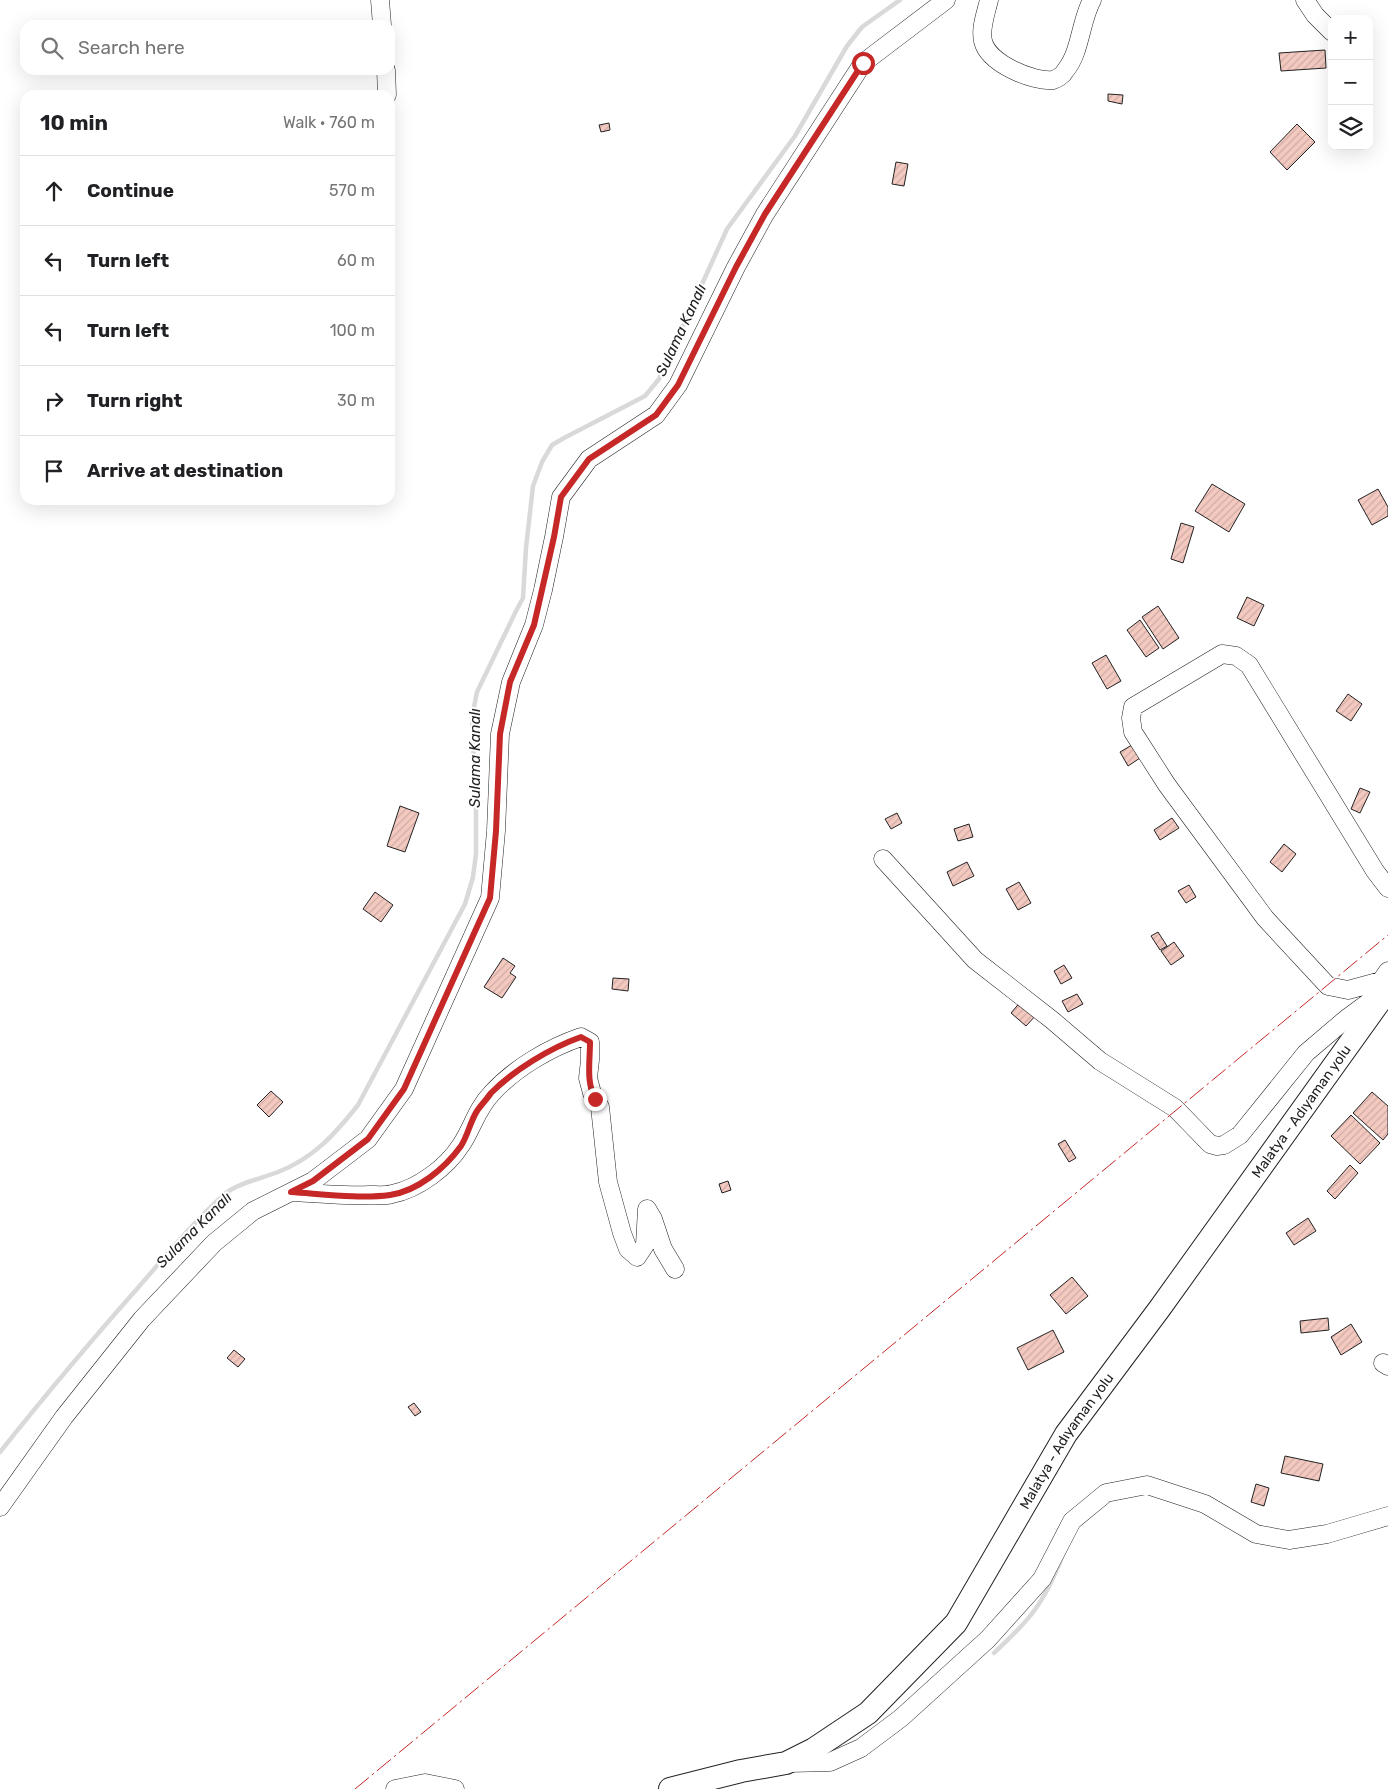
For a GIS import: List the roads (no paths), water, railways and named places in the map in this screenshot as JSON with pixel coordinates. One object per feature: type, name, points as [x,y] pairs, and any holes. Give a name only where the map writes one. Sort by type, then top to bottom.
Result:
[{"type":"main road","name":"Malatya - Adıyaman yolu","points":[[670,1789],[741,1771],[786,1764],[814,1749],[868,1713],[956,1623],[1066,1434],[1160,1308],[1388,989]]},
{"type":"street","points":[[380,0],[382,20]]},
{"type":"street","points":[[0,1508],[64,1417],[142,1319],[214,1243],[253,1211],[313,1181],[368,1139],[404,1089],[490,898],[496,831],[500,734],[510,682],[536,616],[561,497],[589,459],[656,415],[678,385],[736,267],[765,214],[863,63],[946,0]]},
{"type":"street","points":[[989,0],[982,35],[983,43],[991,55],[1021,74],[1040,79],[1055,80],[1065,72],[1070,64],[1092,0]]},
{"type":"street","points":[[1305,0],[1328,28]]},
{"type":"street","points":[[386,75],[387,90]]},
{"type":"street","points":[[1388,888],[1375,871],[1249,665],[1236,656],[1222,654],[1133,706],[1131,718],[1133,732],[1167,785],[1265,918],[1328,986],[1348,990],[1381,981],[1388,971]]},
{"type":"street","points":[[883,859],[975,960],[1052,1020],[1100,1061],[1175,1108],[1210,1144],[1217,1146],[1232,1141],[1240,1135],[1306,1053],[1346,1019],[1388,989]]},
{"type":"street","points":[[291,1192],[338,1196],[391,1194],[418,1185],[442,1167],[461,1145],[477,1111],[492,1093],[520,1069],[566,1042],[581,1037],[590,1042],[588,1078],[592,1093],[600,1107],[608,1182],[628,1249],[637,1257],[645,1245],[647,1209],[653,1219],[664,1249],[675,1269]]},
{"type":"street","points":[[786,1764],[830,1762],[861,1748],[901,1718],[988,1639],[1042,1579],[1072,1521],[1106,1493],[1147,1485],[1205,1504],[1256,1534],[1289,1540],[1327,1534],[1388,1516]]},
{"type":"street","points":[[395,1789],[425,1783],[455,1789]]},
{"type":"waterway","name":"Sulama Kanalı","points":[[0,1452],[101,1330],[214,1204],[231,1189],[278,1172],[302,1160],[323,1144],[358,1105],[465,904],[473,877],[476,854],[476,808],[472,717],[477,692],[523,598],[533,486],[542,462],[552,445],[645,396],[659,379],[727,229],[795,136],[847,46],[862,27],[900,0]]},
{"type":"waterway","name":"Sulama Kanalı","points":[[994,1653],[1022,1626],[1040,1603],[1062,1557]]}]
